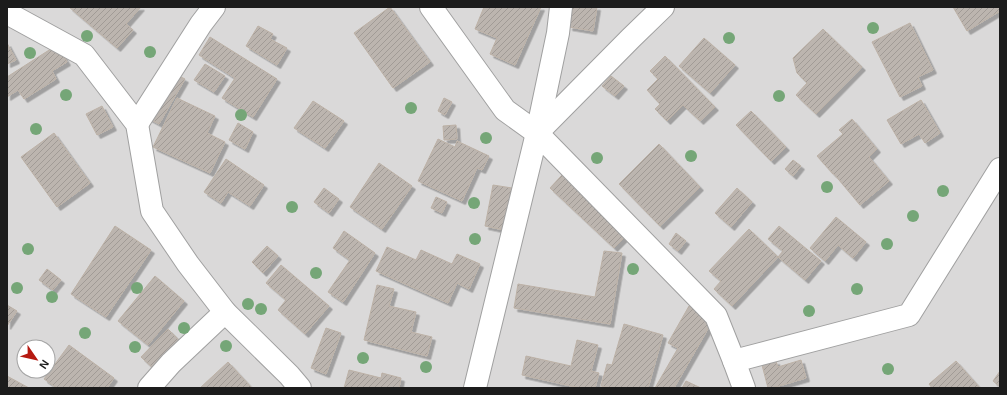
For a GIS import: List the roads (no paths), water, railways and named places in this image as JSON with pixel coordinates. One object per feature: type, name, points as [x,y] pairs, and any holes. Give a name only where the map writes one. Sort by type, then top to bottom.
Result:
[{"type":"street","points":[[136,124],[201,24],[214,7]]},
{"type":"street","points":[[431,7],[505,110],[537,133],[716,316],[744,388]]},
{"type":"street","points":[[475,388],[537,133],[562,7]]},
{"type":"street","points":[[537,133],[663,7]]},
{"type":"street","points":[[7,13],[84,55],[136,124],[152,211],[188,264],[225,312],[289,375],[300,388]]},
{"type":"street","points":[[734,361],[909,315],[1000,169]]},
{"type":"street","points":[[149,388],[171,363],[225,312]]}]
